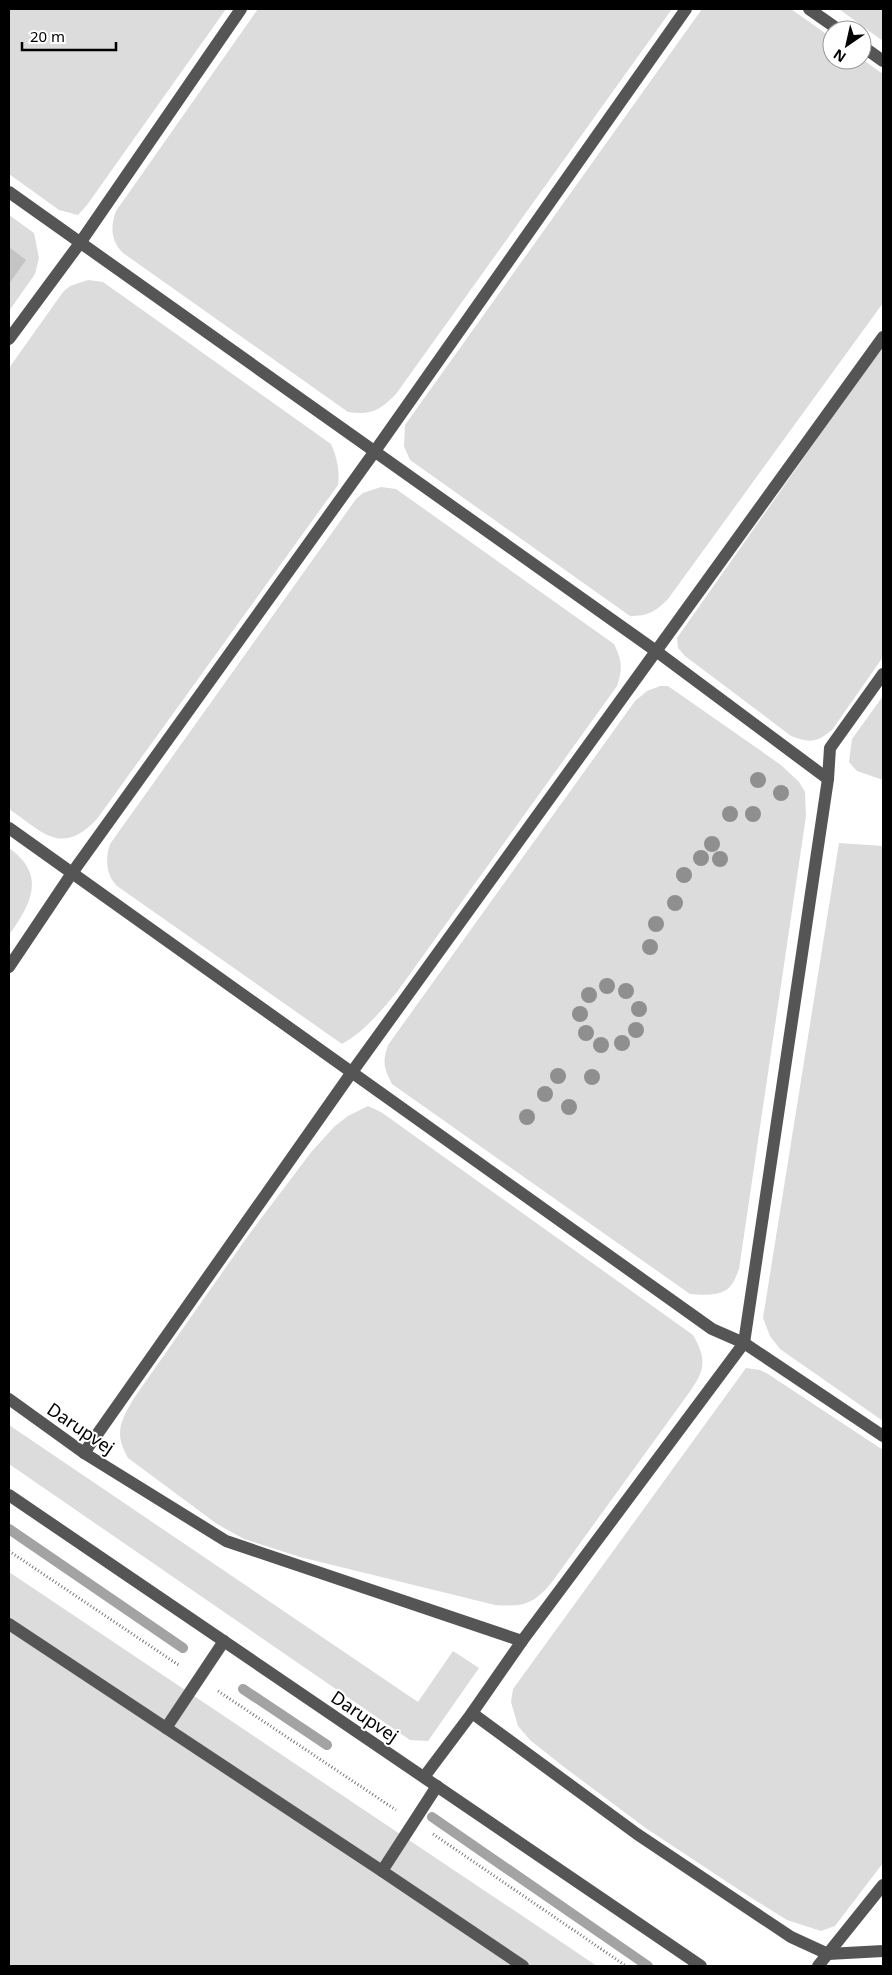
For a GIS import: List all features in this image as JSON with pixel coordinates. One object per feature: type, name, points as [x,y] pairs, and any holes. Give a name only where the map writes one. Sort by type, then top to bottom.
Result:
[{"type":"street","points":[[9,339],[80,243],[241,9]]},
{"type":"street","points":[[9,967],[72,872],[374,452],[686,9]]},
{"type":"street","points":[[809,9],[825,20]]},
{"type":"street","points":[[872,53],[883,61]]},
{"type":"street","points":[[9,192],[656,651],[828,779]]},
{"type":"street","points":[[84,1453],[352,1072],[883,337]]},
{"type":"street","points":[[424,1777],[472,1713],[522,1641],[744,1343],[828,779],[830,748],[883,674]]},
{"type":"street","points":[[9,828],[712,1329],[744,1343],[883,1436]]},
{"type":"street","name":"Darupvej","points":[[9,1400],[84,1453],[226,1541],[522,1641]]},
{"type":"street","name":"Darupvej","points":[[9,1495],[701,1966]]},
{"type":"street","points":[[9,1624],[523,1966]]},
{"type":"street","points":[[166,1728],[224,1641]]},
{"type":"street","points":[[472,1713],[637,1834],[791,1937],[828,1954],[883,1951]]},
{"type":"street","points":[[382,1871],[437,1786]]},
{"type":"street","points":[[818,1966],[883,1886]]},
{"type":"path","points":[[9,1552],[626,1966]]},
{"type":"shaded area","points":[[9,9],[226,9],[78,215],[59,210],[9,174]]},
{"type":"shaded area","points":[[258,9],[672,9],[396,394],[375,411],[363,413],[348,412],[123,253],[114,239],[112,228],[116,211]]},
{"type":"shaded area","points":[[702,9],[791,9],[822,31],[822,70],[872,70],[872,66],[883,74],[883,303],[668,599],[659,607],[642,615],[630,616],[410,460],[404,446],[405,425]]},
{"type":"shaded area","points":[[839,9],[883,9],[883,41],[872,33],[872,20],[854,20]]},
{"type":"shaded area","points":[[9,215],[34,233],[39,258],[35,274],[9,311]]},
{"type":"shaded area","points":[[88,280],[103,282],[331,444],[338,464],[339,480],[338,485],[97,819],[73,837],[62,839],[42,832],[9,809],[9,368],[63,292],[70,286]]},
{"type":"shaded area","points":[[883,345],[883,657],[832,730],[822,737],[808,741],[791,736],[685,656],[678,648],[677,638]]},
{"type":"shaded area","points":[[381,487],[396,489],[614,644],[619,655],[621,669],[617,686],[397,992],[365,1027],[342,1044],[117,886],[109,872],[107,855],[110,844],[356,499],[363,493]]},
{"type":"shaded area","points":[[660,686],[668,686],[781,765],[799,782],[805,792],[806,816],[739,1269],[734,1281],[724,1291],[701,1295],[690,1294],[392,1084],[385,1065],[388,1045],[635,701],[647,691]]},
{"type":"shaded area","points":[[883,696],[883,780],[857,771],[849,762],[852,739]]},
{"type":"shaded area","points":[[839,843],[883,846],[883,1421],[780,1349],[770,1336],[763,1318]]},
{"type":"shaded area","points":[[9,848],[21,858],[28,869],[32,879],[32,890],[24,912],[9,935]]},
{"type":"shaded area","points":[[368,1106],[381,1112],[693,1335],[700,1350],[702,1369],[691,1390],[552,1582],[539,1596],[527,1603],[520,1605],[495,1605],[300,1557],[244,1539],[217,1524],[128,1458],[121,1441],[120,1428],[122,1421],[134,1398],[250,1233],[312,1151],[335,1126],[348,1116]]},
{"type":"shaded area","points":[[746,1368],[760,1370],[768,1374],[883,1450],[883,1863],[835,1926],[821,1931],[787,1920],[647,1829],[530,1740],[518,1726],[511,1702],[513,1689]]},
{"type":"shaded area","points":[[9,1425],[418,1702],[453,1651],[479,1668],[428,1741],[410,1740],[9,1464]]},
{"type":"shaded area","points":[[9,1572],[597,1966],[9,1966]]},
{"type":"building","points":[[9,247],[26,260],[9,284]]},
{"type":"waterway","points":[[9,1529],[183,1648]]},
{"type":"waterway","points":[[243,1689],[327,1745]]},
{"type":"waterway","points":[[432,1817],[648,1966]]}]
